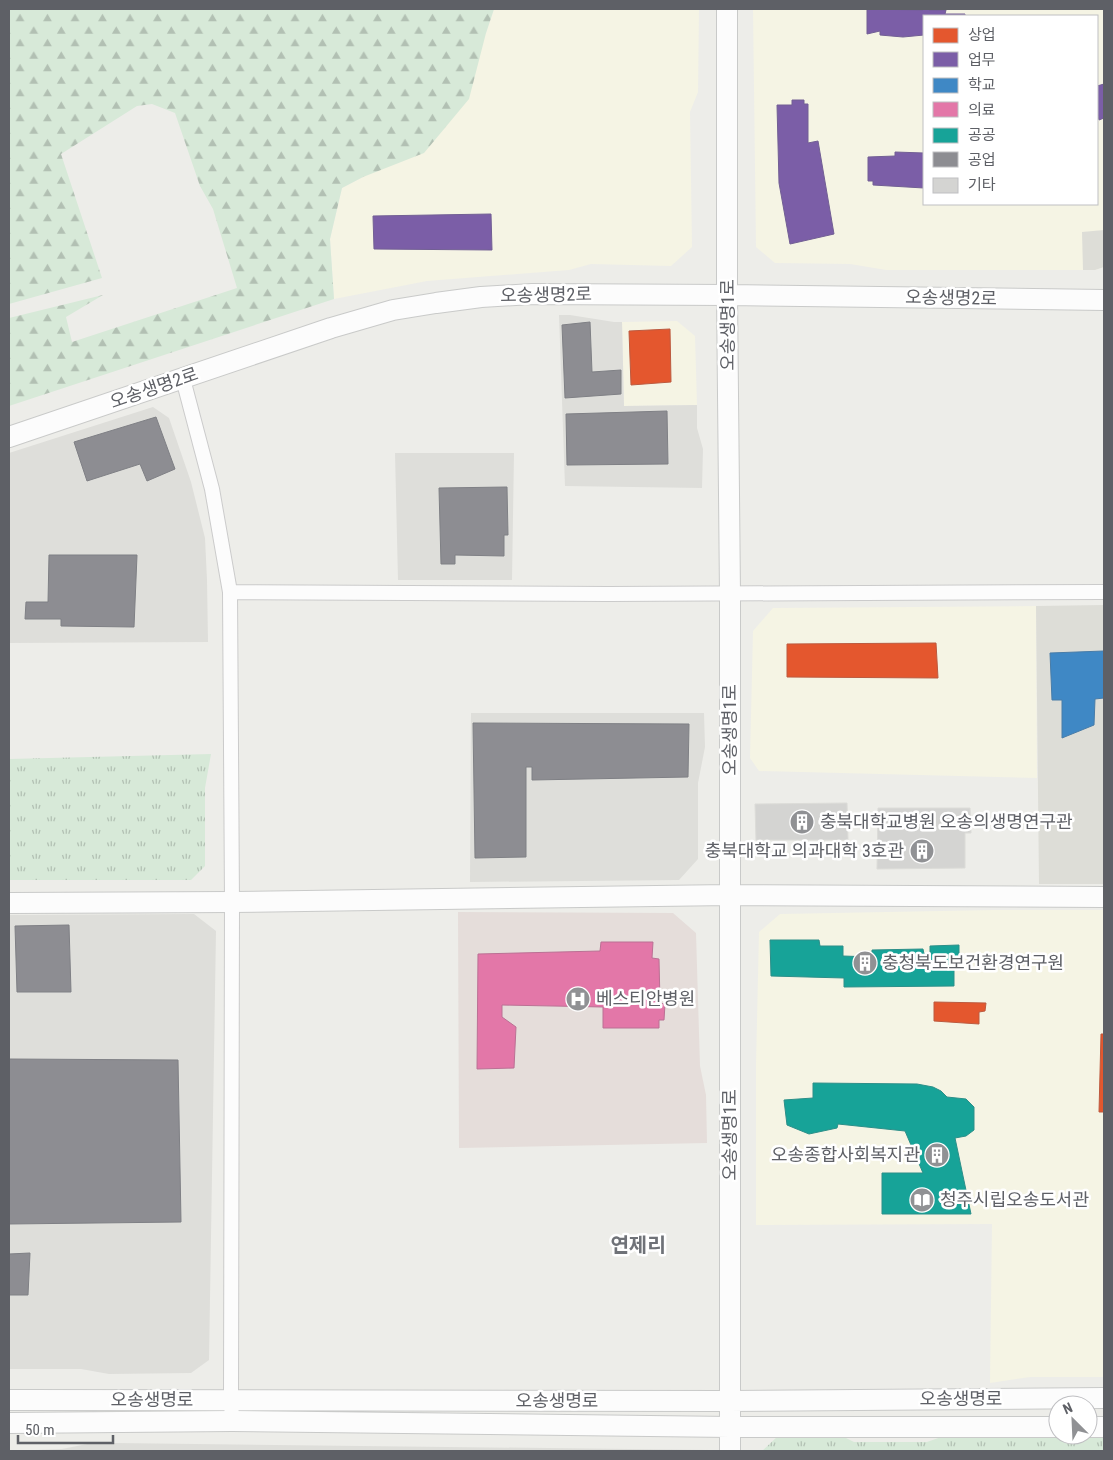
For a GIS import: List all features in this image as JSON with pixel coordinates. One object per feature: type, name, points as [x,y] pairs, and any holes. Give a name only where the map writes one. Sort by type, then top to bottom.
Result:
[{"type":"street","name":"오송생명1로","points":[[728,9],[730,1451]]},
{"type":"street","name":"오송생명2로","points":[[9,437],[332,328],[393,310],[482,297],[532,294],[728,294],[1104,300]]},
{"type":"street","points":[[183,379],[212,489],[230,592],[232,1421]]},
{"type":"street","points":[[230,592],[608,594],[1104,592]]},
{"type":"street","points":[[9,902],[232,902],[730,895],[1104,897]]},
{"type":"street","name":"오송생명로","points":[[9,1400],[729,1401],[1104,1398]]},
{"type":"street","name":"오송생명로","points":[[9,1423],[232,1421],[730,1427],[1048,1427]]},
{"type":"shaded area","points":[[494,9],[699,9],[698,92],[690,112],[692,247],[671,266],[591,264],[569,270],[427,281],[334,299],[330,239],[342,188],[363,177],[486,33]]},
{"type":"shaded area","points":[[753,9],[1104,9],[1104,267],[1095,270],[886,270],[850,264],[775,263],[756,247]]},
{"type":"shaded area","points":[[1104,230],[1104,267],[1095,270],[1083,270],[1082,232]]},
{"type":"shaded area","points":[[559,315],[622,322],[624,406],[697,405],[697,428],[703,449],[702,488],[565,486]]},
{"type":"shaded area","points":[[677,321],[695,336],[697,405],[624,406],[622,322]]},
{"type":"shaded area","points":[[153,407],[169,418],[191,482],[205,538],[208,642],[9,643],[9,453]]},
{"type":"shaded area","points":[[395,453],[514,453],[512,580],[398,580]]},
{"type":"shaded area","points":[[1104,605],[1104,884],[1039,884],[1036,606]]},
{"type":"shaded area","points":[[1036,606],[1037,778],[759,771],[750,758],[753,631],[773,608]]},
{"type":"shaded area","points":[[471,713],[704,713],[705,747],[698,783],[698,859],[679,880],[470,882]]},
{"type":"shaded area","points":[[1104,910],[1104,1377],[1030,1377],[990,1383],[992,1224],[756,1225],[756,1065],[759,932],[780,914]]},
{"type":"shaded area","name":"베스티안병원","points":[[458,912],[673,913],[696,933],[700,1066],[706,1095],[707,1143],[459,1148]]},
{"type":"shaded area","points":[[194,914],[216,931],[209,1360],[191,1373],[109,1374],[81,1369],[9,1369],[9,915]]},
{"type":"shaded area","points":[[87,1444],[710,1451],[9,1451],[62,1449]]},
{"type":"green space","points":[[9,9],[494,9],[469,99],[424,153],[363,177],[342,188],[330,239],[334,299],[9,406],[9,318],[103,295],[66,317],[72,342],[237,288],[213,209],[200,186],[175,113],[152,104],[137,106],[61,154],[102,278],[9,304]]},
{"type":"green space","points":[[211,754],[205,788],[205,866],[191,880],[9,880],[9,759]]},
{"type":"green space","points":[[944,1436],[1048,1437],[1048,1445],[1098,1445],[1098,1437],[1104,1437],[1104,1451],[762,1451],[777,1437],[844,1437],[854,1442],[927,1442]]},
{"type":"building: 상업","points":[[670,329],[671,382],[631,385],[629,331]]},
{"type":"building: 상업","points":[[936,643],[938,678],[787,677],[787,644]]},
{"type":"building: 상업","points":[[934,1002],[986,1003],[985,1011],[979,1012],[979,1024],[934,1021]]},
{"type":"building: 상업","points":[[1101,1034],[1104,1034],[1104,1112],[1099,1112]]},
{"type":"building: 업무","points":[[867,9],[929,9],[946,10],[945,14],[965,14],[923,15],[923,35],[903,37],[880,35],[880,31],[867,34]]},
{"type":"building: 업무","points":[[1104,84],[1104,118],[1099,120],[1098,116],[1098,86]]},
{"type":"building: 업무","points":[[792,100],[804,100],[804,104],[808,104],[808,143],[818,141],[834,234],[790,244],[779,183],[777,105],[792,105]]},
{"type":"building: 업무","points":[[895,152],[923,153],[923,188],[873,185],[873,181],[868,181],[868,157],[895,156]]},
{"type":"building: 업무","points":[[491,214],[492,250],[374,249],[373,216]]},
{"type":"building: 학교","points":[[1104,651],[1104,698],[1095,699],[1094,725],[1062,738],[1062,700],[1052,700],[1050,653]]},
{"type":"building: 의료","points":[[601,942],[653,942],[652,958],[659,959],[660,1003],[665,1004],[664,1020],[659,1020],[659,1028],[603,1028],[603,1007],[502,1005],[502,1017],[516,1027],[514,1068],[477,1069],[478,954],[600,951]]},
{"type":"building: 공공","name":"충청북도보건환경연구원","points":[[770,940],[819,940],[820,946],[843,946],[843,956],[872,957],[872,950],[923,949],[924,954],[930,954],[930,946],[959,945],[959,968],[954,969],[954,986],[844,987],[844,978],[771,976]]},
{"type":"building: 공공","name":"오송종합사회복지관","points":[[813,1083],[917,1084],[933,1087],[947,1097],[966,1099],[974,1107],[974,1130],[966,1136],[955,1138],[971,1214],[882,1214],[882,1173],[923,1173],[905,1131],[838,1124],[837,1128],[809,1134],[787,1125],[784,1100],[813,1098]]},
{"type":"building: 공업","points":[[590,322],[592,372],[621,370],[621,394],[565,398],[562,325]]},
{"type":"building: 공업","points":[[667,411],[668,464],[567,465],[566,414]]},
{"type":"building: 공업","points":[[156,417],[175,469],[147,481],[140,464],[87,481],[74,442]]},
{"type":"building: 공업","points":[[507,487],[508,535],[504,535],[504,556],[455,555],[455,564],[441,564],[439,488]]},
{"type":"building: 공업","points":[[49,555],[137,555],[134,627],[61,626],[61,619],[25,619],[26,602],[48,602]]},
{"type":"building: 공업","points":[[473,723],[689,724],[688,777],[532,780],[532,767],[526,767],[526,857],[475,858]]},
{"type":"building: 공업","points":[[69,925],[71,992],[17,992],[15,926]]},
{"type":"building: 공업","points":[[9,1059],[178,1060],[181,1222],[9,1224]]},
{"type":"building: 공업","points":[[30,1253],[28,1295],[9,1295],[9,1254]]},
{"type":"building: 기타","name":"충북대학교병원 오송의생명연구관","points":[[847,803],[848,840],[756,840],[755,804]]},
{"type":"building: 기타","name":"충북대학교 의과대학 3호관","points":[[878,808],[970,808],[971,833],[965,833],[965,868],[877,869]]},
{"type":"place","name":"충북대학교병원 오송의생명연구관","points":[[802,822]]},
{"type":"place","name":"충북대학교 의과대학 3호관","points":[[922,851]]},
{"type":"place","name":"충청북도보건환경연구원","points":[[865,963]]},
{"type":"place","name":"베스티안병원","points":[[578,999]]},
{"type":"place","name":"오송종합사회복지관","points":[[937,1155]]},
{"type":"place","name":"청주시립오송도서관","points":[[922,1200]]},
{"type":"district","name":"연제리","points":[[638,1245]]}]
